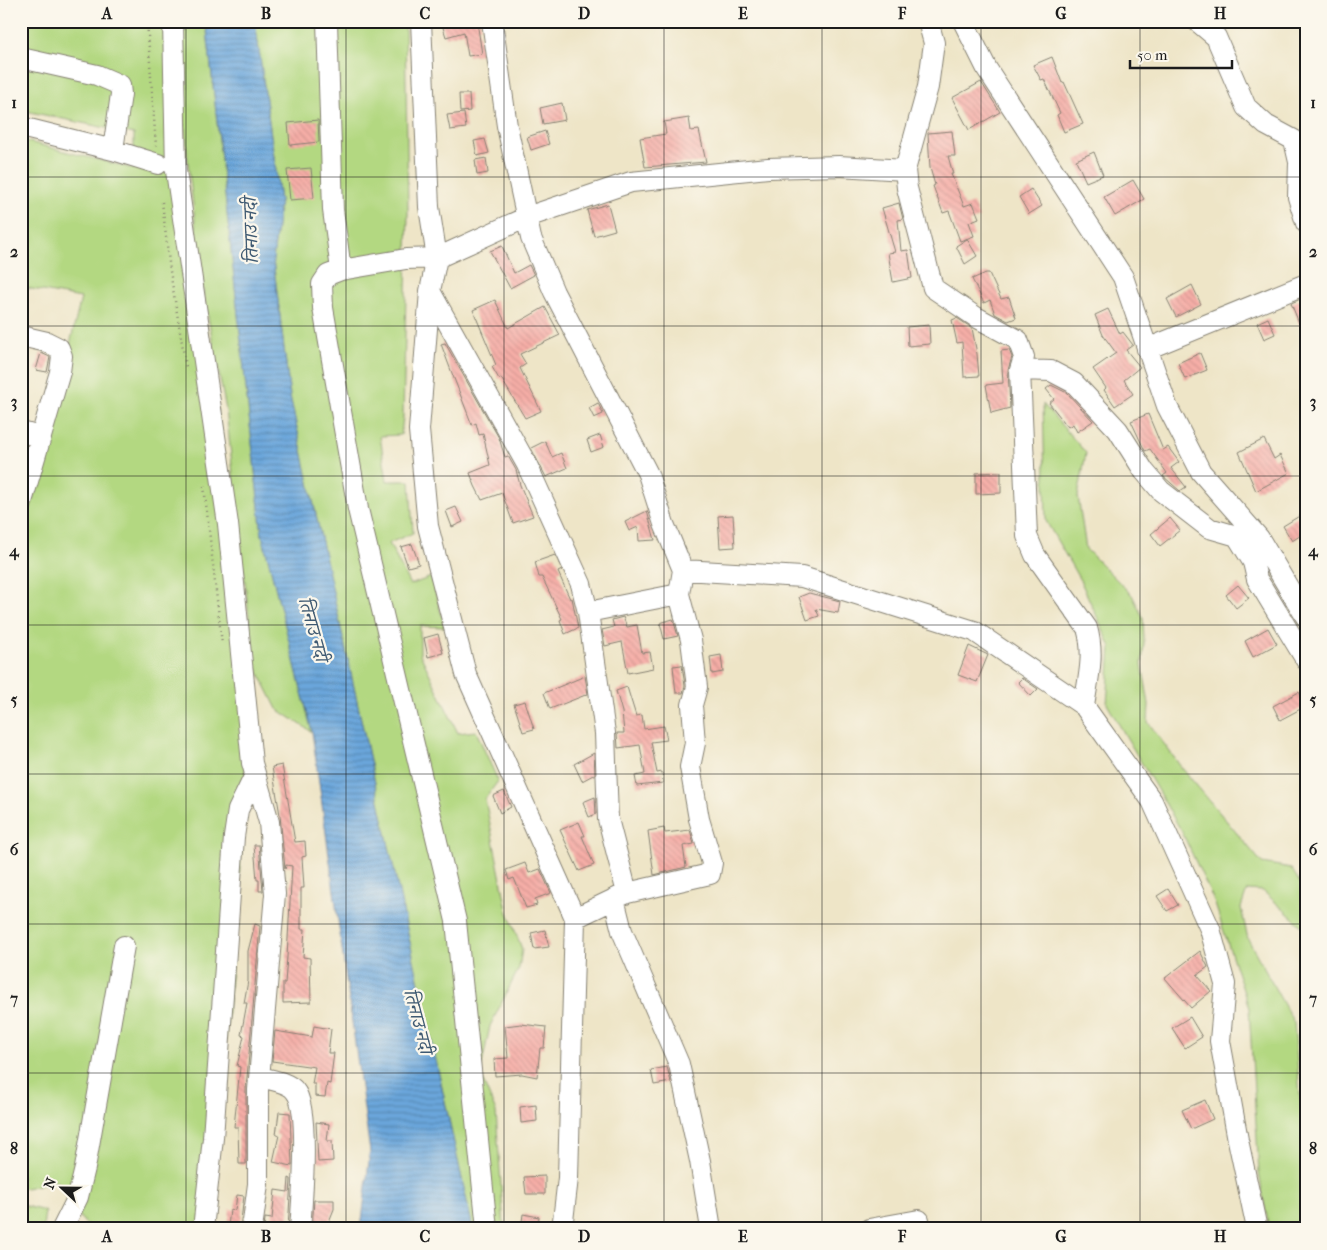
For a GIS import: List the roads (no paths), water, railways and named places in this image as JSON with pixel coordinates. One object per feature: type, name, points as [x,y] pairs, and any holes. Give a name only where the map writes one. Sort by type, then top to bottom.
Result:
[{"type":"street","points":[[173,21],[176,171],[228,524],[254,777],[269,822],[275,894],[260,1077],[258,1184],[252,1229]]},
{"type":"street","points":[[327,21],[333,210],[341,270]]},
{"type":"street","points":[[421,21],[429,207],[437,258],[430,291],[419,430],[428,526],[466,674],[575,918],[568,1178],[562,1229]]},
{"type":"street","points":[[492,21],[507,126],[534,246],[554,292],[648,474],[664,524],[683,570],[679,594],[691,640],[698,687],[692,705],[695,743],[690,767],[699,819],[712,863],[710,874],[620,896],[575,918]]},
{"type":"street","points":[[928,21],[934,43],[928,87],[905,170],[907,188],[927,270],[934,288],[976,317],[1018,340],[1024,358],[1020,370],[1027,536],[1035,555],[1087,628],[1091,641],[1092,662],[1084,706]]},
{"type":"street","points":[[963,21],[987,69],[1118,268],[1166,406],[1201,472],[1259,538],[1306,617]]},
{"type":"street","points":[[1197,21],[1216,37],[1246,107],[1266,124],[1294,140],[1299,162],[1298,198],[1306,223]]},
{"type":"street","points":[[21,58],[97,75],[120,85],[122,94],[113,150]]},
{"type":"street","points":[[21,127],[113,150],[158,164]]},
{"type":"street","points":[[487,1229],[456,921],[358,510],[323,308],[322,284],[328,276],[341,270],[406,260],[437,258],[526,216],[632,182],[768,168],[839,166],[905,170]]},
{"type":"street","points":[[1147,349],[1306,284]]},
{"type":"street","points":[[430,291],[527,465],[581,584],[588,612],[606,733],[608,819],[620,896],[622,930],[679,1064],[700,1161],[711,1229]]},
{"type":"street","points":[[21,336],[46,342],[59,348],[62,356],[60,372],[30,434],[23,495]]},
{"type":"street","points":[[1020,370],[1051,371],[1074,383],[1118,430],[1144,471],[1161,491],[1209,528],[1237,536],[1253,562],[1257,579],[1306,660]]},
{"type":"street","points":[[683,570],[802,577],[974,631],[1084,706],[1152,801],[1210,929],[1225,984],[1220,1041],[1257,1229]]},
{"type":"street","points":[[588,612],[679,594]]},
{"type":"street","points":[[203,1229],[213,1138],[234,837],[238,810],[254,777]]},
{"type":"street","points":[[62,1229],[78,1197],[85,1168],[124,946]]},
{"type":"street","points":[[260,1077],[294,1088],[298,1095],[304,1130],[304,1183],[300,1229]]},
{"type":"street","points":[[869,1229],[919,1220]]},
{"type":"water","name":"तिनाउ नदी","points":[[206,21],[255,21],[280,200],[273,260],[290,396],[473,1229],[361,1229],[370,1152],[312,732],[262,535]]}]
